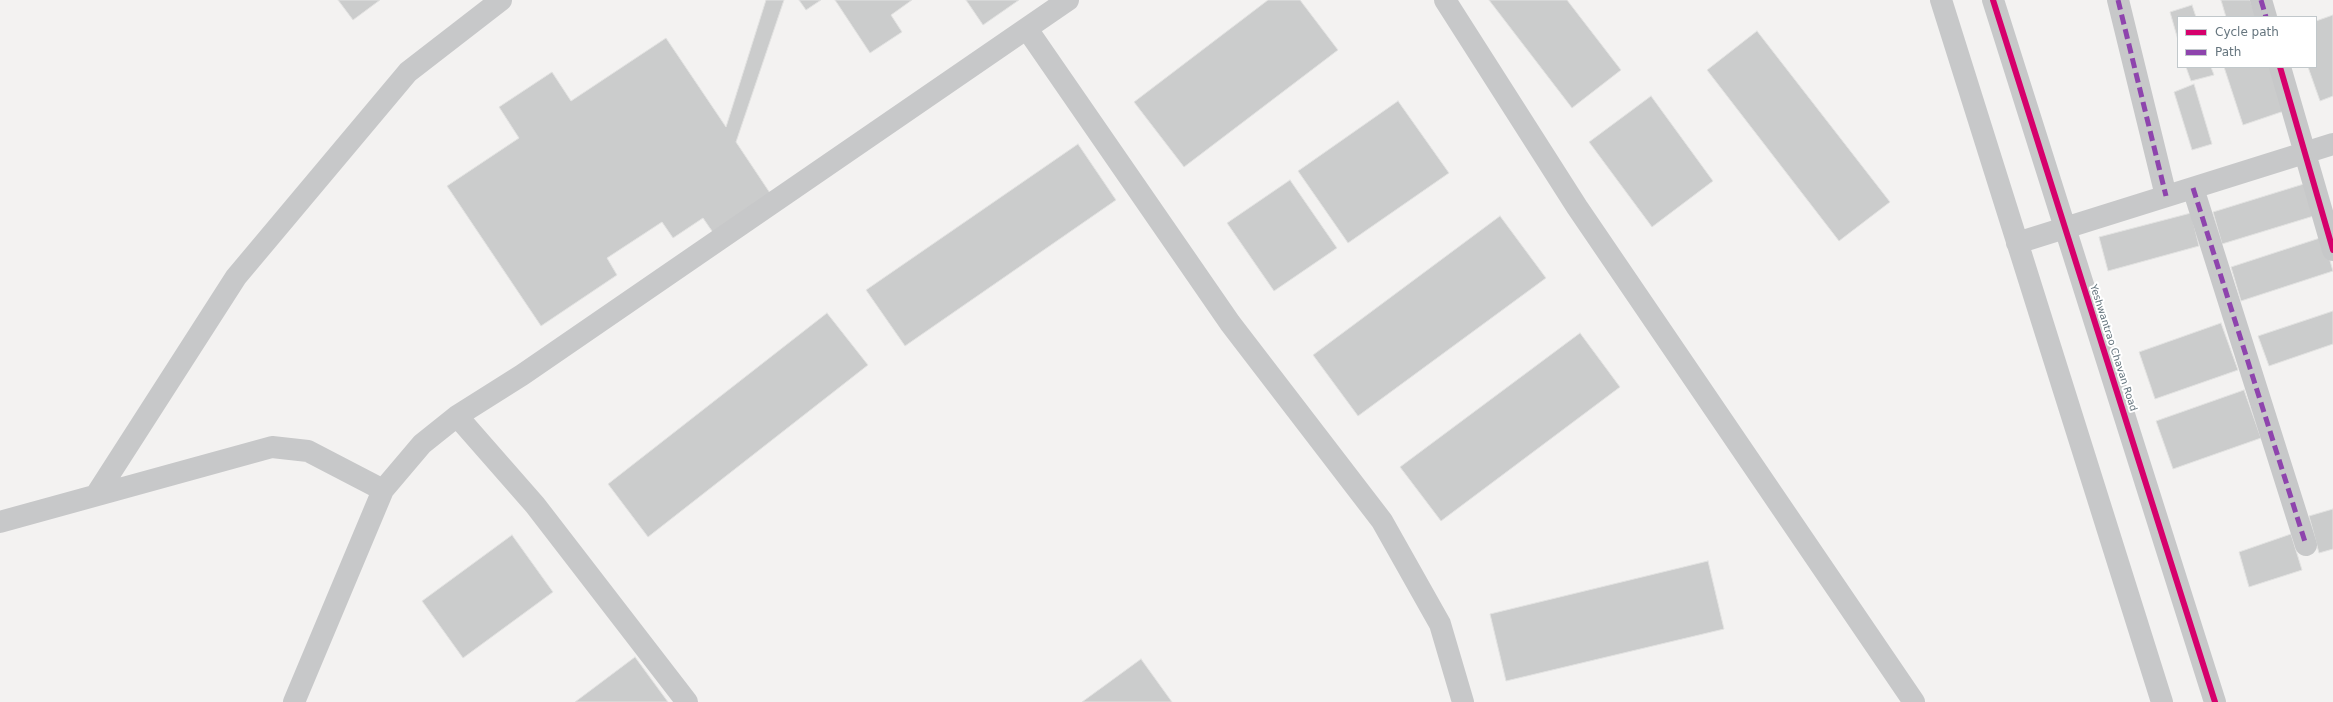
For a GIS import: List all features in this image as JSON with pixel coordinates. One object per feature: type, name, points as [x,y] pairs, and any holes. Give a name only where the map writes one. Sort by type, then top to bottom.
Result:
[{"type":"street","points":[[96,495],[236,277],[408,72],[501,0]]},
{"type":"street","points":[[294,702],[383,490],[422,444],[457,416],[522,375],[1068,0]]},
{"type":"street","points":[[1444,0],[1577,208],[1914,702]]},
{"type":"street","points":[[1941,0],[2162,702]]},
{"type":"street","name":"Yeshwantrao Chavan Road","points":[[1993,0],[2215,702]]},
{"type":"street","points":[[2118,0],[2166,196]]},
{"type":"street","points":[[2261,0],[2266,16]]},
{"type":"street","points":[[1027,29],[1230,323],[1382,521],[1440,624],[1462,702]]},
{"type":"street","points":[[2280,68],[2333,250]]},
{"type":"street","points":[[2017,243],[2333,144]]},
{"type":"street","points":[[2193,188],[2306,545]]},
{"type":"street","points":[[457,416],[535,505],[687,702]]},
{"type":"street","points":[[0,522],[272,446],[308,451],[383,490]]},
{"type":"building","points":[[338,0],[380,0],[353,20]]},
{"type":"building","points":[[766,0],[784,0],[736,142],[772,196],[714,234],[703,218],[673,238],[662,222],[607,258],[617,275],[541,326],[447,186],[519,138],[499,107],[552,72],[571,101],[666,38],[726,127]]},
{"type":"building","points":[[799,0],[821,0],[806,10]]},
{"type":"building","points":[[835,0],[912,0],[891,15],[902,32],[870,53]]},
{"type":"building","points":[[966,0],[1019,0],[983,25]]},
{"type":"building","points":[[1268,0],[1300,0],[1338,50],[1184,167],[1134,102]]},
{"type":"building","points":[[1489,0],[1567,0],[1621,70],[1572,108]]},
{"type":"building","points":[[2221,0],[2250,0],[2256,16],[2226,16]]},
{"type":"building","points":[[2192,5],[2196,16],[2177,16],[2177,36],[2170,12]]},
{"type":"building","points":[[2333,15],[2333,96],[2320,101],[2308,68],[2317,68],[2317,21]]},
{"type":"building","points":[[1757,31],[1890,202],[1839,241],[1707,70]]},
{"type":"building","points":[[2186,68],[2211,68],[2214,75],[2191,81]]},
{"type":"building","points":[[2224,68],[2277,68],[2290,109],[2243,125]]},
{"type":"building","points":[[2194,84],[2212,144],[2192,150],[2174,92]]},
{"type":"building","points":[[1651,96],[1713,181],[1652,227],[1589,142]]},
{"type":"building","points":[[1398,101],[1449,173],[1348,243],[1298,171]]},
{"type":"building","points":[[1078,144],[1116,200],[905,346],[866,290]]},
{"type":"building","points":[[1290,180],[1337,248],[1274,291],[1227,223]]},
{"type":"building","points":[[2307,183],[2317,215],[2222,244],[2213,212]]},
{"type":"building","points":[[2191,213],[2199,246],[2108,271],[2099,237]]},
{"type":"building","points":[[1500,216],[1546,278],[1358,416],[1313,355]]},
{"type":"building","points":[[2323,237],[2333,271],[2241,301],[2231,267]]},
{"type":"building","points":[[2333,311],[2333,344],[2269,366],[2258,336]]},
{"type":"building","points":[[827,313],[868,365],[648,537],[608,484]]},
{"type":"building","points":[[2221,323],[2238,370],[2155,399],[2139,352]]},
{"type":"building","points":[[1580,333],[1620,387],[1441,521],[1400,467]]},
{"type":"building","points":[[2244,390],[2261,438],[2173,469],[2156,421]]},
{"type":"building","points":[[2333,509],[2333,549],[2319,553],[2309,516]]},
{"type":"building","points":[[2291,534],[2302,570],[2249,587],[2239,552]]},
{"type":"building","points":[[512,535],[553,592],[463,658],[422,601]]},
{"type":"building","points":[[1708,561],[1724,629],[1506,681],[1490,614]]},
{"type":"building","points":[[635,657],[668,702],[575,702]]},
{"type":"building","points":[[1141,659],[1172,702],[1082,702]]},
{"type":"marked path","points":[[2118,0],[2166,196]]},
{"type":"marked path","points":[[2261,0],[2266,16]]},
{"type":"marked path","points":[[2193,188],[2306,545]]},
{"type":"cycle path","points":[[1993,0],[2215,702]]},
{"type":"cycle path","points":[[2280,68],[2333,250]]}]
